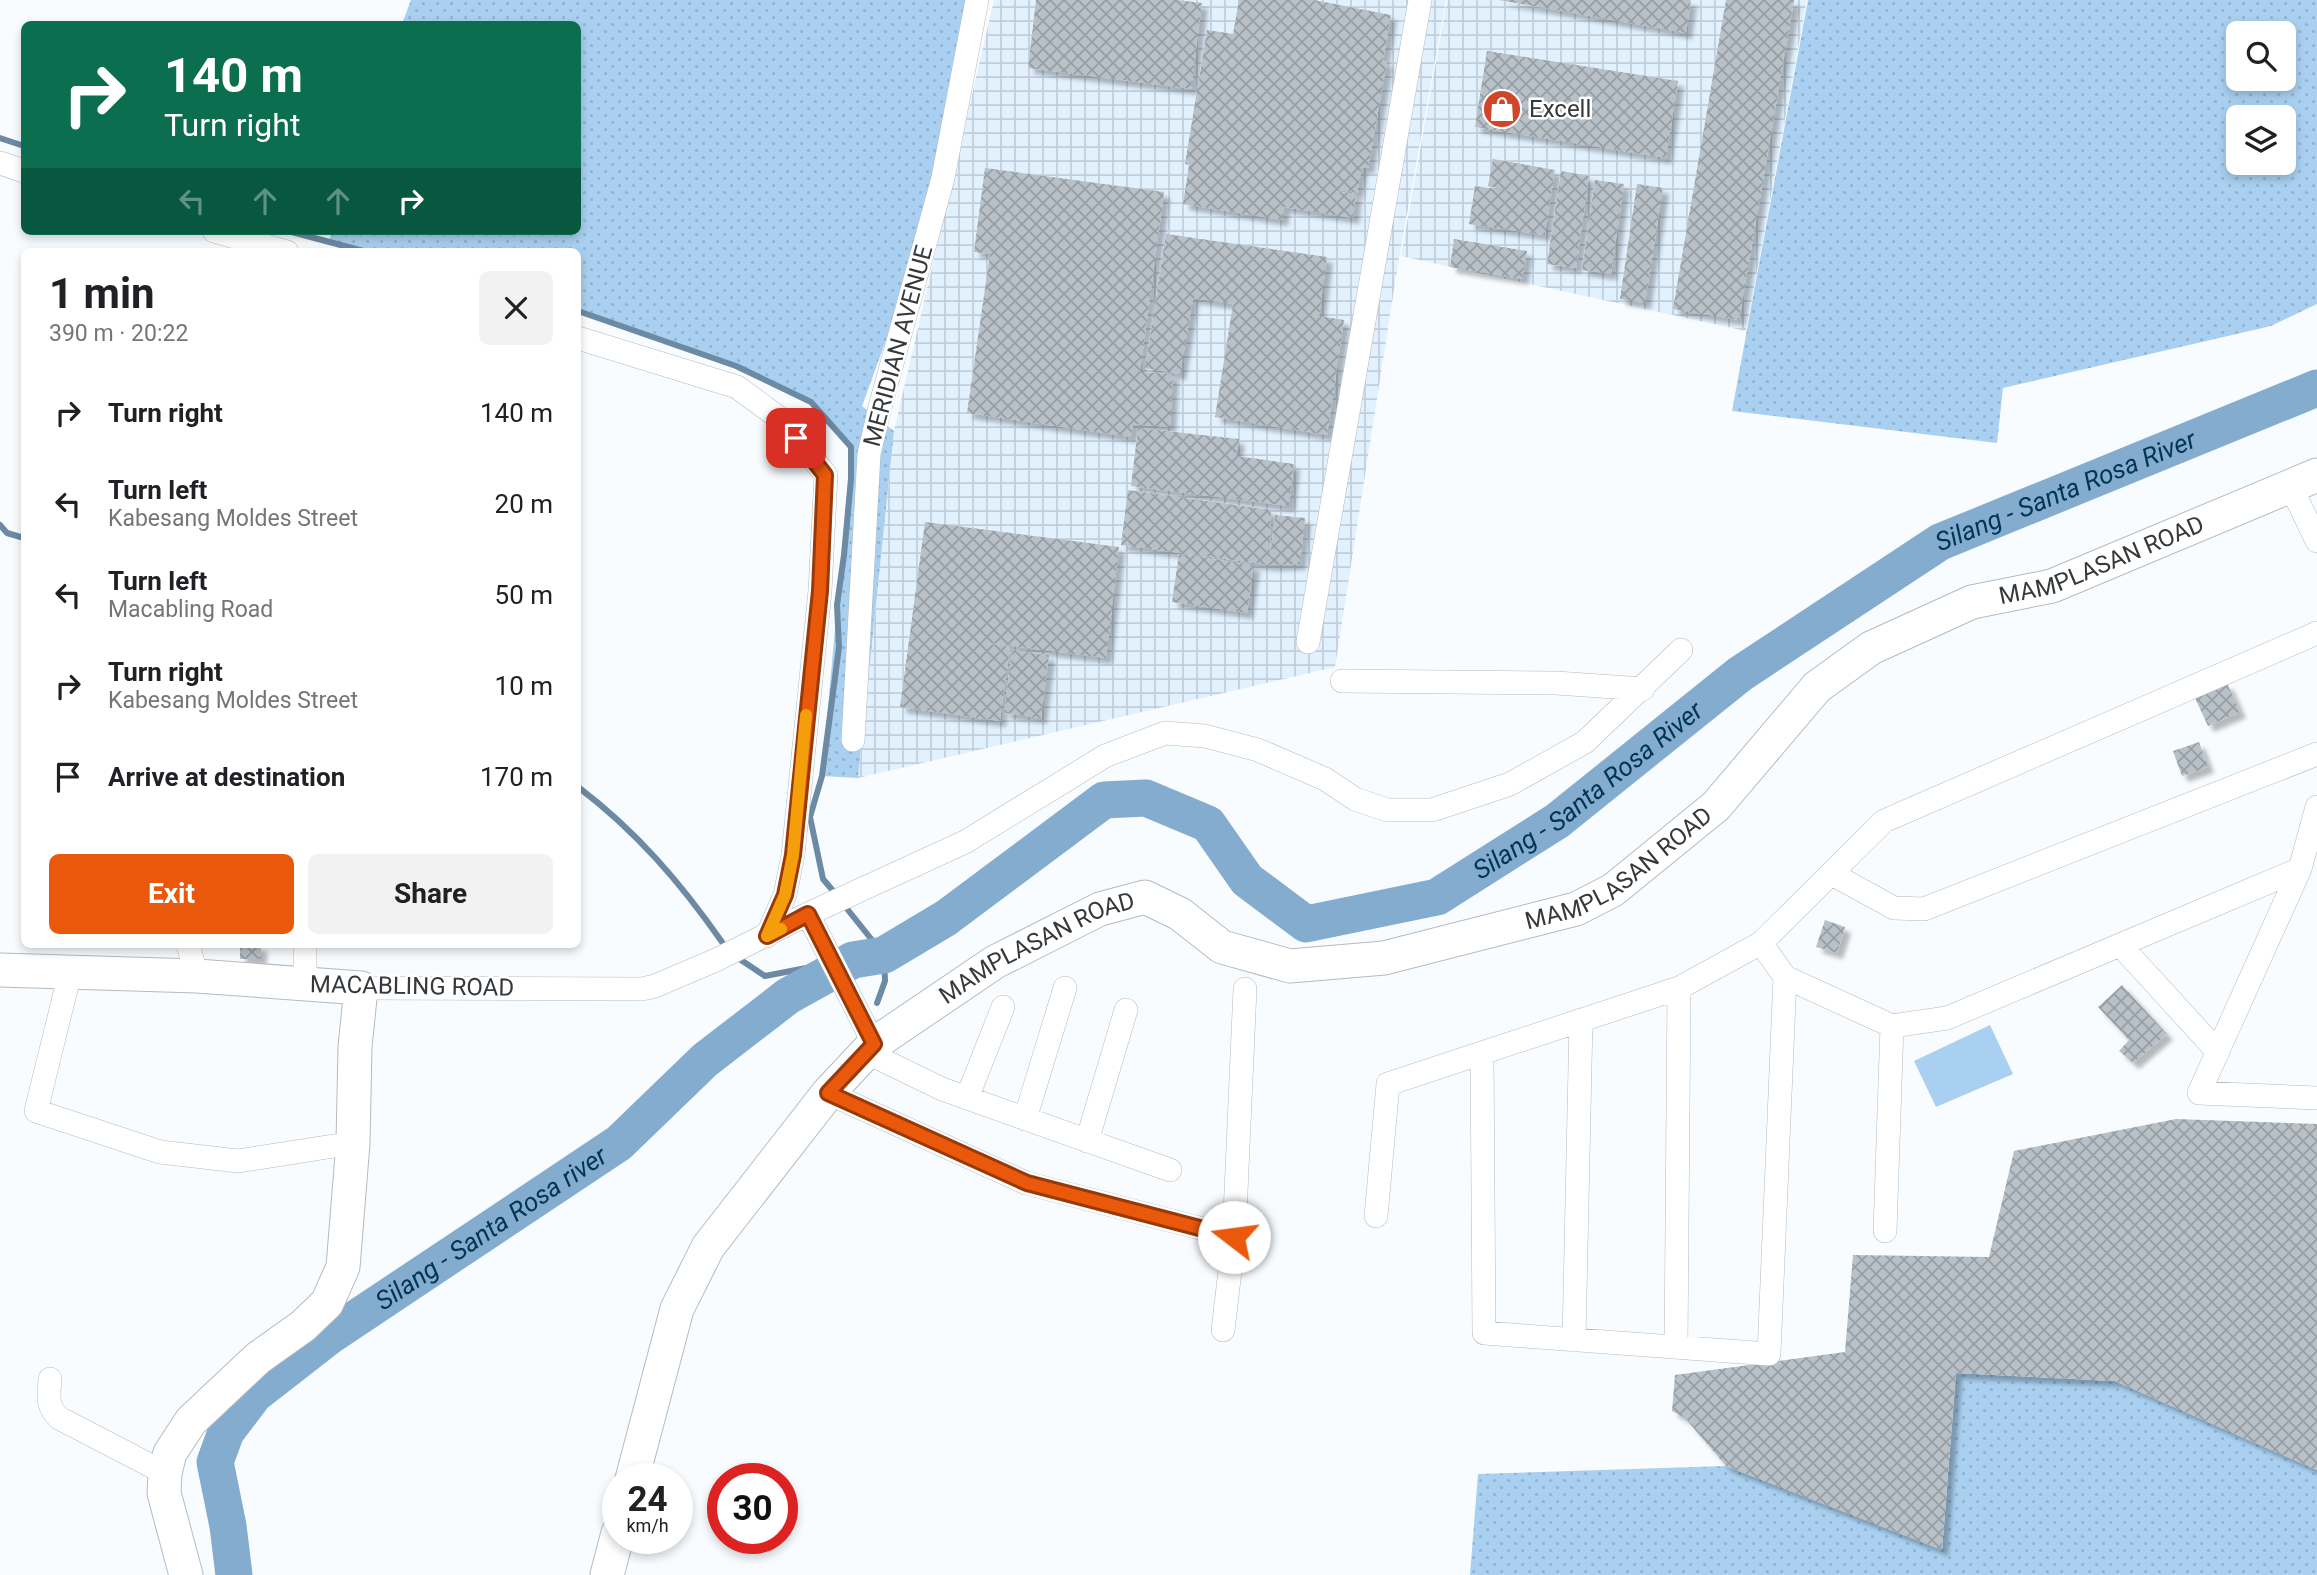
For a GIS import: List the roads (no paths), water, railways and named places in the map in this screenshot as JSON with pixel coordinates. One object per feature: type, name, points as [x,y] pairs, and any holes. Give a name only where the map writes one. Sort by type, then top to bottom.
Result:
[{"type":"street","name":"MERIDIAN AVENUE","points":[[853,740],[869,454],[943,178],[977,0]]},
{"type":"street","points":[[1308,642],[1416,1]]},
{"type":"street","points":[[0,163],[21,170]]},
{"type":"street","points":[[228,235],[272,248]]},
{"type":"street","points":[[581,339],[737,387],[782,419],[825,475],[820,591],[793,855],[785,895],[767,936]]},
{"type":"street","points":[[2304,480],[2317,541]]},
{"type":"street","name":"MAMPLASAN ROAD","points":[[636,1463],[677,1309],[708,1247],[828,1093],[870,1048],[995,962],[1100,909],[1145,897],[1180,914],[1222,947],[1290,966],[1384,958],[1576,909],[1613,890],[1716,806],[1816,687],[1871,648],[1972,602],[2052,586],[2304,480]]},
{"type":"street","points":[[1376,1216],[1388,1084],[1679,988],[1761,943],[1884,821],[2317,633]]},
{"type":"street","name":"MACABLING ROAD","points":[[0,970],[197,976],[361,988],[642,989],[655,986],[767,936],[813,922],[965,842],[1105,756],[1165,733],[1205,736],[1258,750],[1325,779],[1355,799],[1387,810],[1433,810],[1510,785],[1585,741],[1681,650]]},
{"type":"street","points":[[1342,681],[1556,682],[1643,688]]},
{"type":"street","points":[[1832,874],[1894,908],[1924,909],[2317,754]]},
{"type":"street","points":[[2317,807],[2300,869],[2199,1093],[2317,1098]]},
{"type":"street","points":[[1761,943],[1785,977],[1892,1026],[1947,1018],[2300,869]]},
{"type":"street","points":[[813,922],[850,997],[870,1048],[942,1089],[1170,1170]]},
{"type":"street","points":[[2121,946],[2218,1052]]},
{"type":"street","points":[[189,948],[197,976]]},
{"type":"street","points":[[305,948],[305,984]]},
{"type":"street","points":[[70,973],[36,1111],[160,1152],[238,1161],[353,1143]]},
{"type":"street","points":[[1482,1053],[1484,1333],[1769,1354],[1785,977]]},
{"type":"street","points":[[186,1575],[164,1493],[165,1472],[170,1453],[191,1421],[258,1359],[303,1326],[327,1303],[343,1267],[353,1143],[355,1047],[361,988]]},
{"type":"street","points":[[1025,1119],[1065,988]]},
{"type":"street","points":[[1676,1347],[1679,988]]},
{"type":"street","points":[[1223,1329],[1234,1237],[1245,989]]},
{"type":"street","points":[[967,1098],[1003,1007]]},
{"type":"street","points":[[1087,1141],[1126,1010]]},
{"type":"street","points":[[1574,1340],[1581,1020]]},
{"type":"street","points":[[1885,1231],[1892,1026]]},
{"type":"street","points":[[828,1093],[1027,1183],[1234,1237]]},
{"type":"street","points":[[50,1379],[48,1402],[59,1418],[165,1472]]},
{"type":"street","points":[[607,1575],[612,1554]]},
{"type":"waterway","points":[[0,138],[21,145]]},
{"type":"waterway","points":[[303,235],[352,248]]},
{"type":"waterway","points":[[581,312],[736,366],[811,402],[851,447],[851,479],[837,605],[839,647],[822,776],[810,817],[823,879],[834,892]]},
{"type":"waterway","name":"Silang - Santa Rosa River","points":[[234,1575],[228,1526],[215,1462],[226,1432],[254,1395],[331,1335],[619,1143],[705,1060],[788,996],[853,960],[884,955],[946,918],[1104,800],[1146,798],[1208,824],[1247,880],[1306,924],[1437,897],[1557,821],[1740,674],[1940,542],[2317,388]]},
{"type":"waterway","points":[[0,525],[7,533],[21,537]]},
{"type":"waterway","points":[[581,789],[619,821],[656,858],[722,942]]},
{"type":"waterway","points":[[844,905],[884,955],[885,981],[877,1003]]},
{"type":"waterway","name":"Silang - Santa Rosa river","points":[[838,962],[884,955]]},
{"type":"waterway","points":[[738,958],[765,976],[827,964]]},
{"type":"place","name":"Excell","points":[[1502,109]]}]
